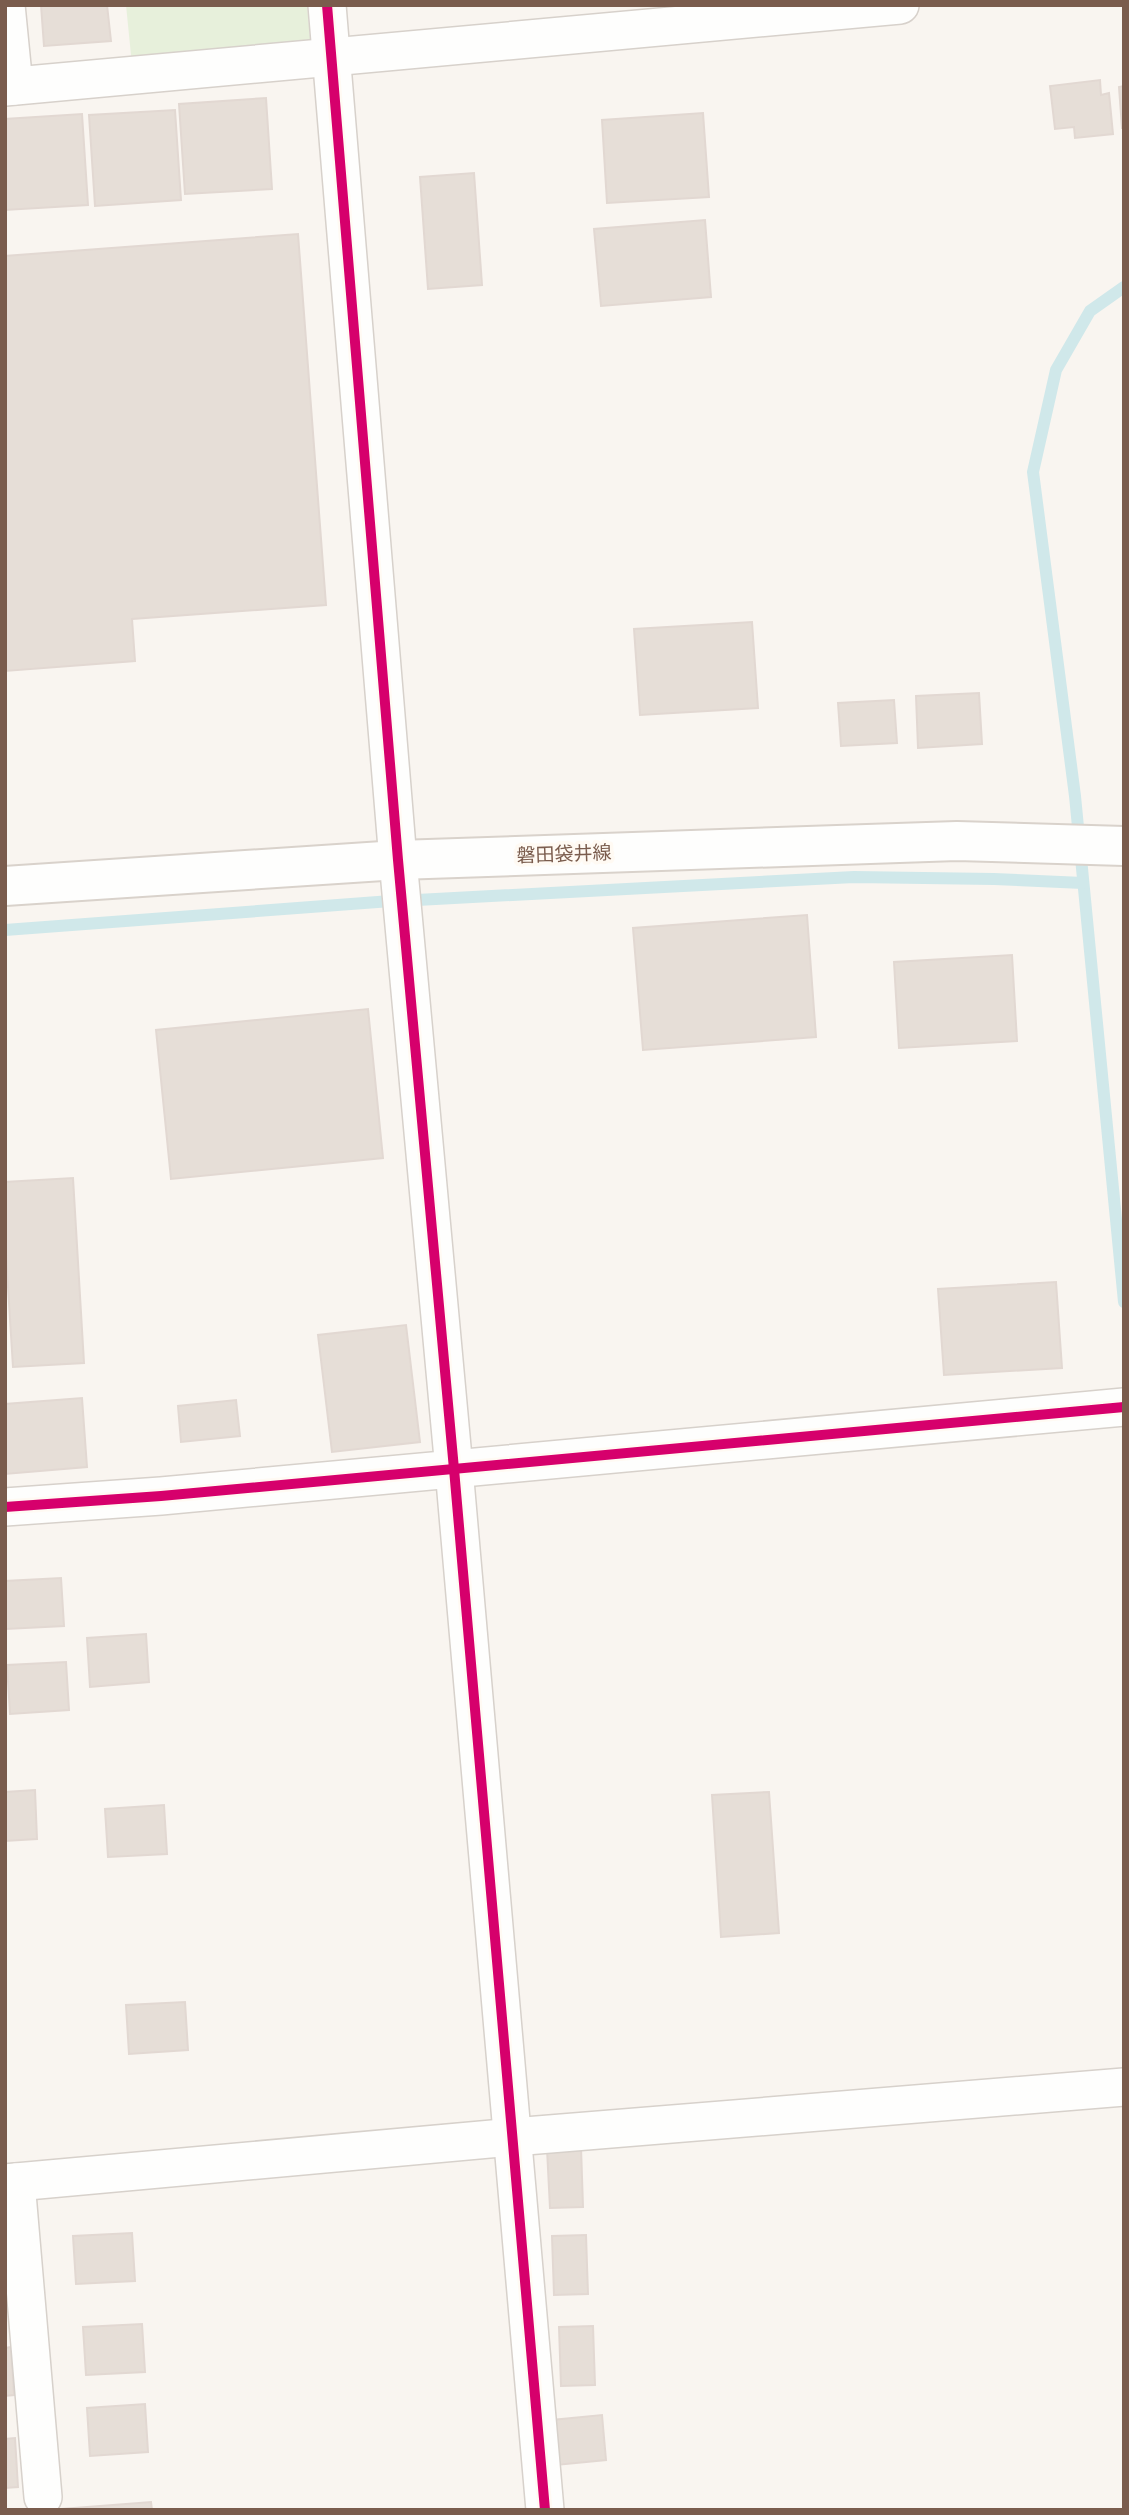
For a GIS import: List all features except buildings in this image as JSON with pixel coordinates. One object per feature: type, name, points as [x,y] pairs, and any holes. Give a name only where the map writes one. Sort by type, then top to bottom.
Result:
[{"type":"main road","name":"磐田袋井線","points":[[5,886],[398,860],[943,841],[1021,841],[1116,850]]},
{"type":"street","points":[[6,5],[10,87],[900,5]]},
{"type":"street","points":[[327,5],[398,860],[545,2510]]},
{"type":"street","points":[[5,1507],[454,1469],[1124,1407]]},
{"type":"street","points":[[43,2497],[11,2182],[513,2137],[1124,2087]]},
{"type":"green space","points":[[126,5],[307,5],[312,59],[133,75]]},
{"type":"waterway","points":[[1124,287],[1090,311],[1056,370],[1033,472],[1075,796],[1124,1302]]},
{"type":"waterway","points":[[417,900],[854,877],[1083,883]]},
{"type":"waterway","points":[[5,930],[391,901]]},
{"type":"cycle path","points":[[327,5],[398,860],[545,2510]]},
{"type":"cycle path","points":[[5,1507],[161,1496],[1124,1407]]}]
